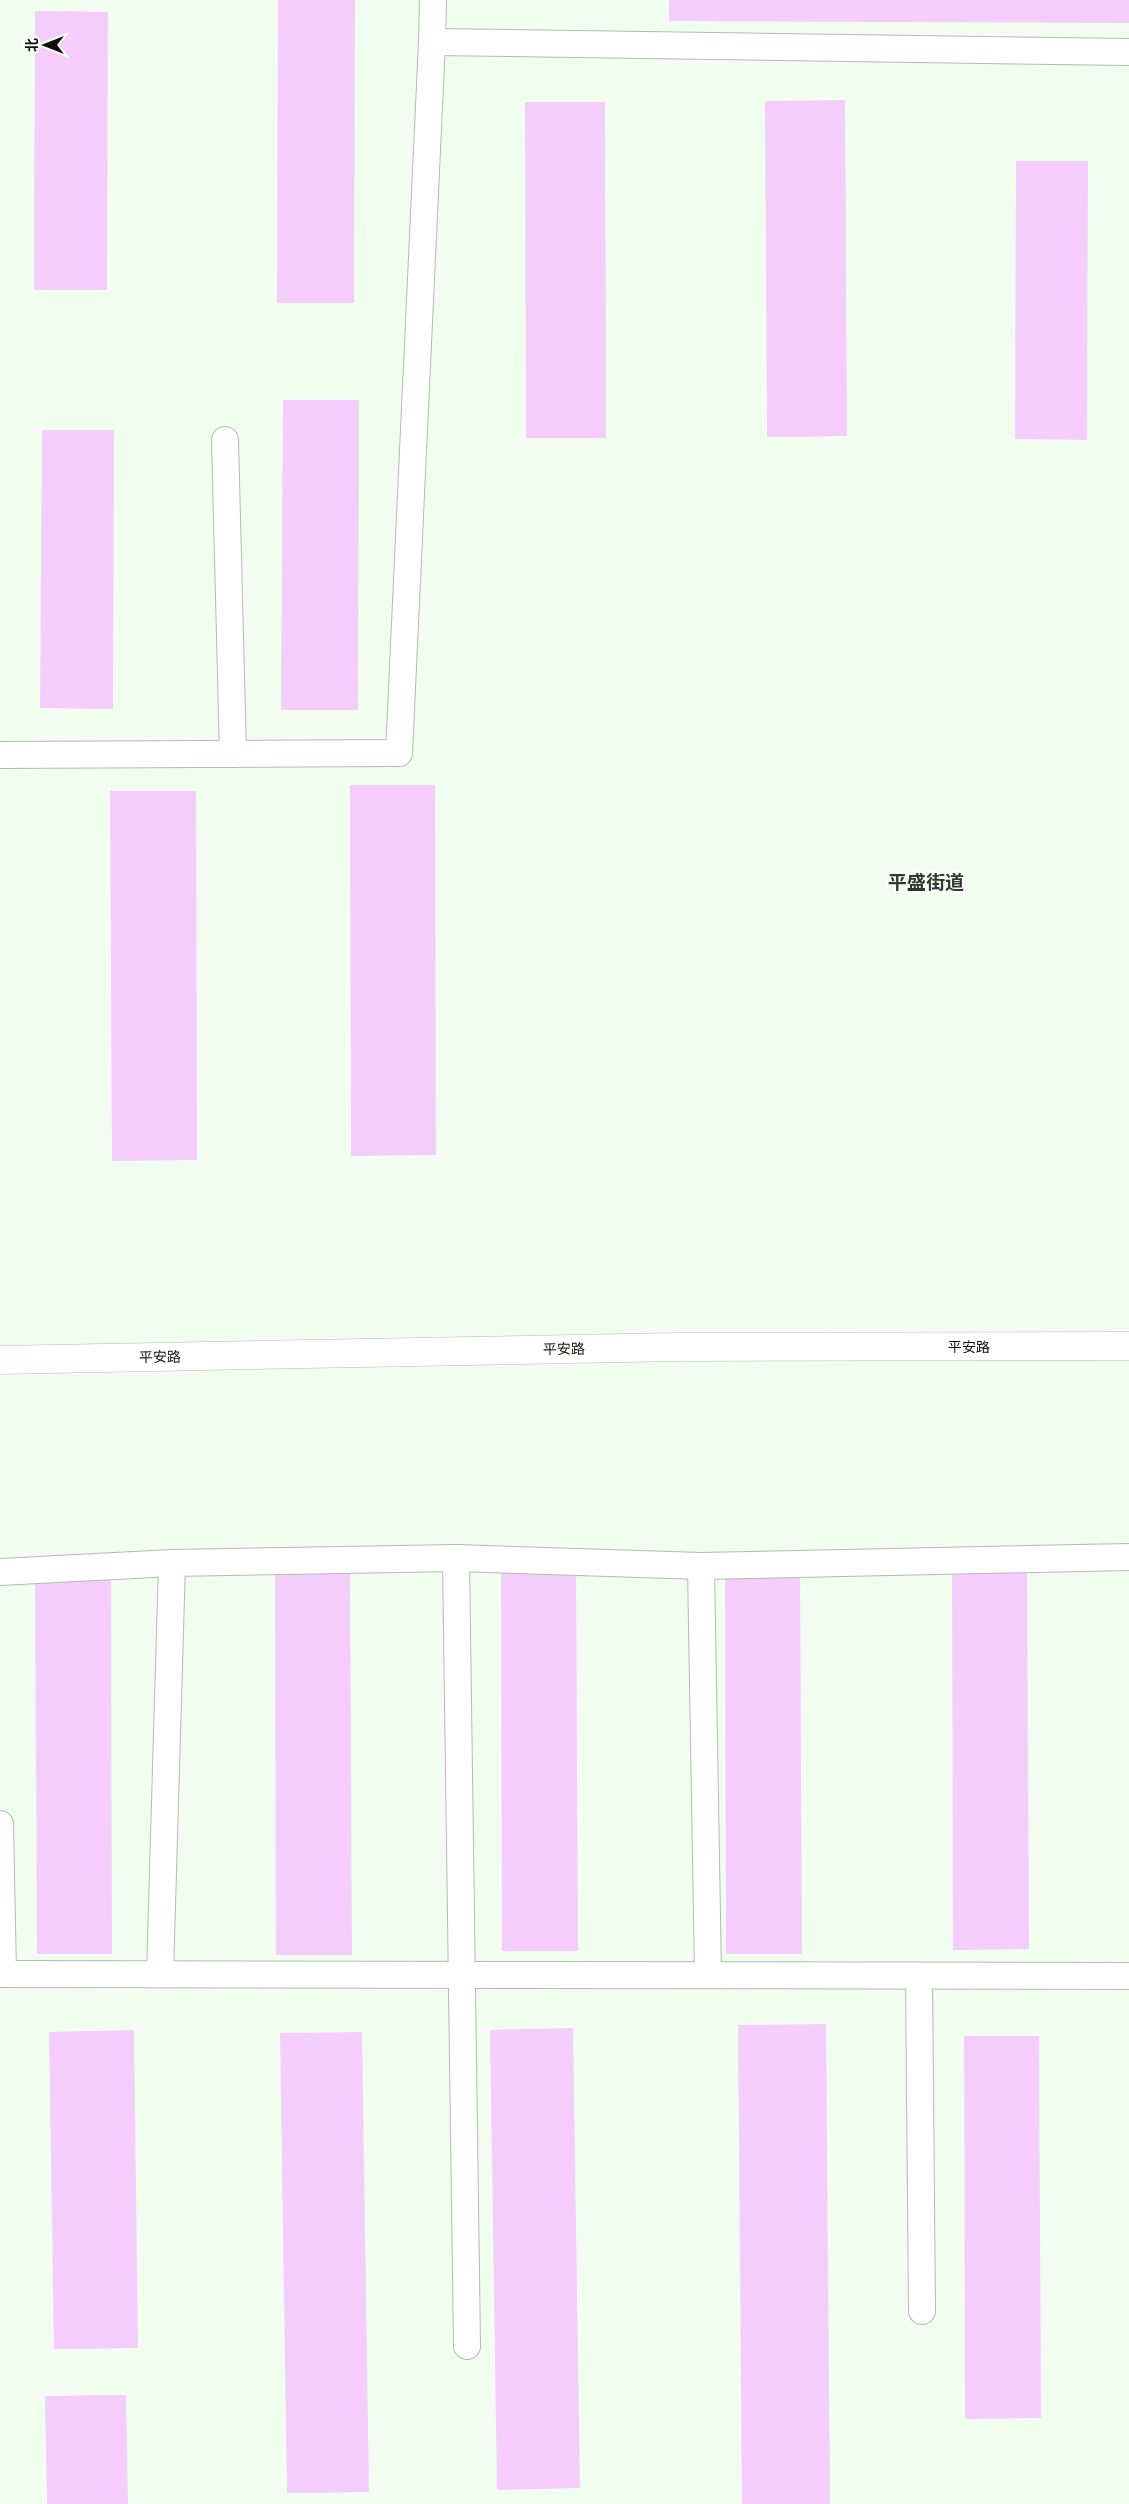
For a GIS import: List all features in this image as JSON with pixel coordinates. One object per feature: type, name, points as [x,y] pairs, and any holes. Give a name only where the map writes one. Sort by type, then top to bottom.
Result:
[{"type":"street","name":"平安路","points":[[0,1360],[676,1347],[1129,1346]]},
{"type":"lane","points":[[0,755],[399,753],[433,0]]},
{"type":"lane","points":[[432,42],[1129,52]]},
{"type":"lane","points":[[225,440],[233,754]]},
{"type":"lane","points":[[0,1572],[172,1563],[456,1558],[700,1566],[1129,1558]]},
{"type":"lane","points":[[456,1558],[467,2346]]},
{"type":"lane","points":[[160,1974],[172,1563]]},
{"type":"lane","points":[[700,1566],[708,1975]]},
{"type":"lane","points":[[0,1824],[1,1974],[1129,1976]]},
{"type":"lane","points":[[919,1976],[922,2312]]},
{"type":"building","points":[[278,0],[355,0],[354,303],[277,303]]},
{"type":"building","points":[[669,0],[1129,0],[1129,23],[669,21]]},
{"type":"building","points":[[35,11],[108,12],[107,290],[34,290]]},
{"type":"building","points":[[845,100],[847,436],[767,437],[765,101]]},
{"type":"building","points":[[525,102],[605,102],[606,438],[526,438]]},
{"type":"building","points":[[1016,161],[1088,161],[1087,440],[1015,439]]},
{"type":"building","points":[[283,400],[359,400],[358,710],[281,710]]},
{"type":"building","points":[[42,430],[114,430],[113,709],[40,708]]},
{"type":"building","points":[[350,785],[435,785],[436,1155],[351,1156]]},
{"type":"building","points":[[110,791],[196,791],[197,1160],[112,1161]]},
{"type":"building","points":[[952,1567],[1027,1567],[1029,1949],[953,1950]]},
{"type":"building","points":[[501,1568],[576,1568],[578,1951],[502,1951]]},
{"type":"building","points":[[35,1571],[111,1571],[112,1954],[37,1954]]},
{"type":"building","points":[[725,1571],[800,1571],[802,1954],[726,1954]]},
{"type":"building","points":[[275,1573],[350,1573],[352,1955],[276,1955]]},
{"type":"building","points":[[826,2024],[830,2504],[742,2504],[738,2025]]},
{"type":"building","points":[[573,2028],[580,2488],[497,2490],[490,2030]]},
{"type":"building","points":[[134,2030],[138,2348],[54,2349],[49,2032]]},
{"type":"building","points":[[362,2032],[369,2492],[287,2493],[280,2033]]},
{"type":"building","points":[[964,2036],[1039,2036],[1041,2418],[965,2419]]},
{"type":"building","points":[[126,2395],[128,2504],[47,2504],[45,2396]]},
{"type":"district","name":"平盛街道","points":[[926,882]]}]
